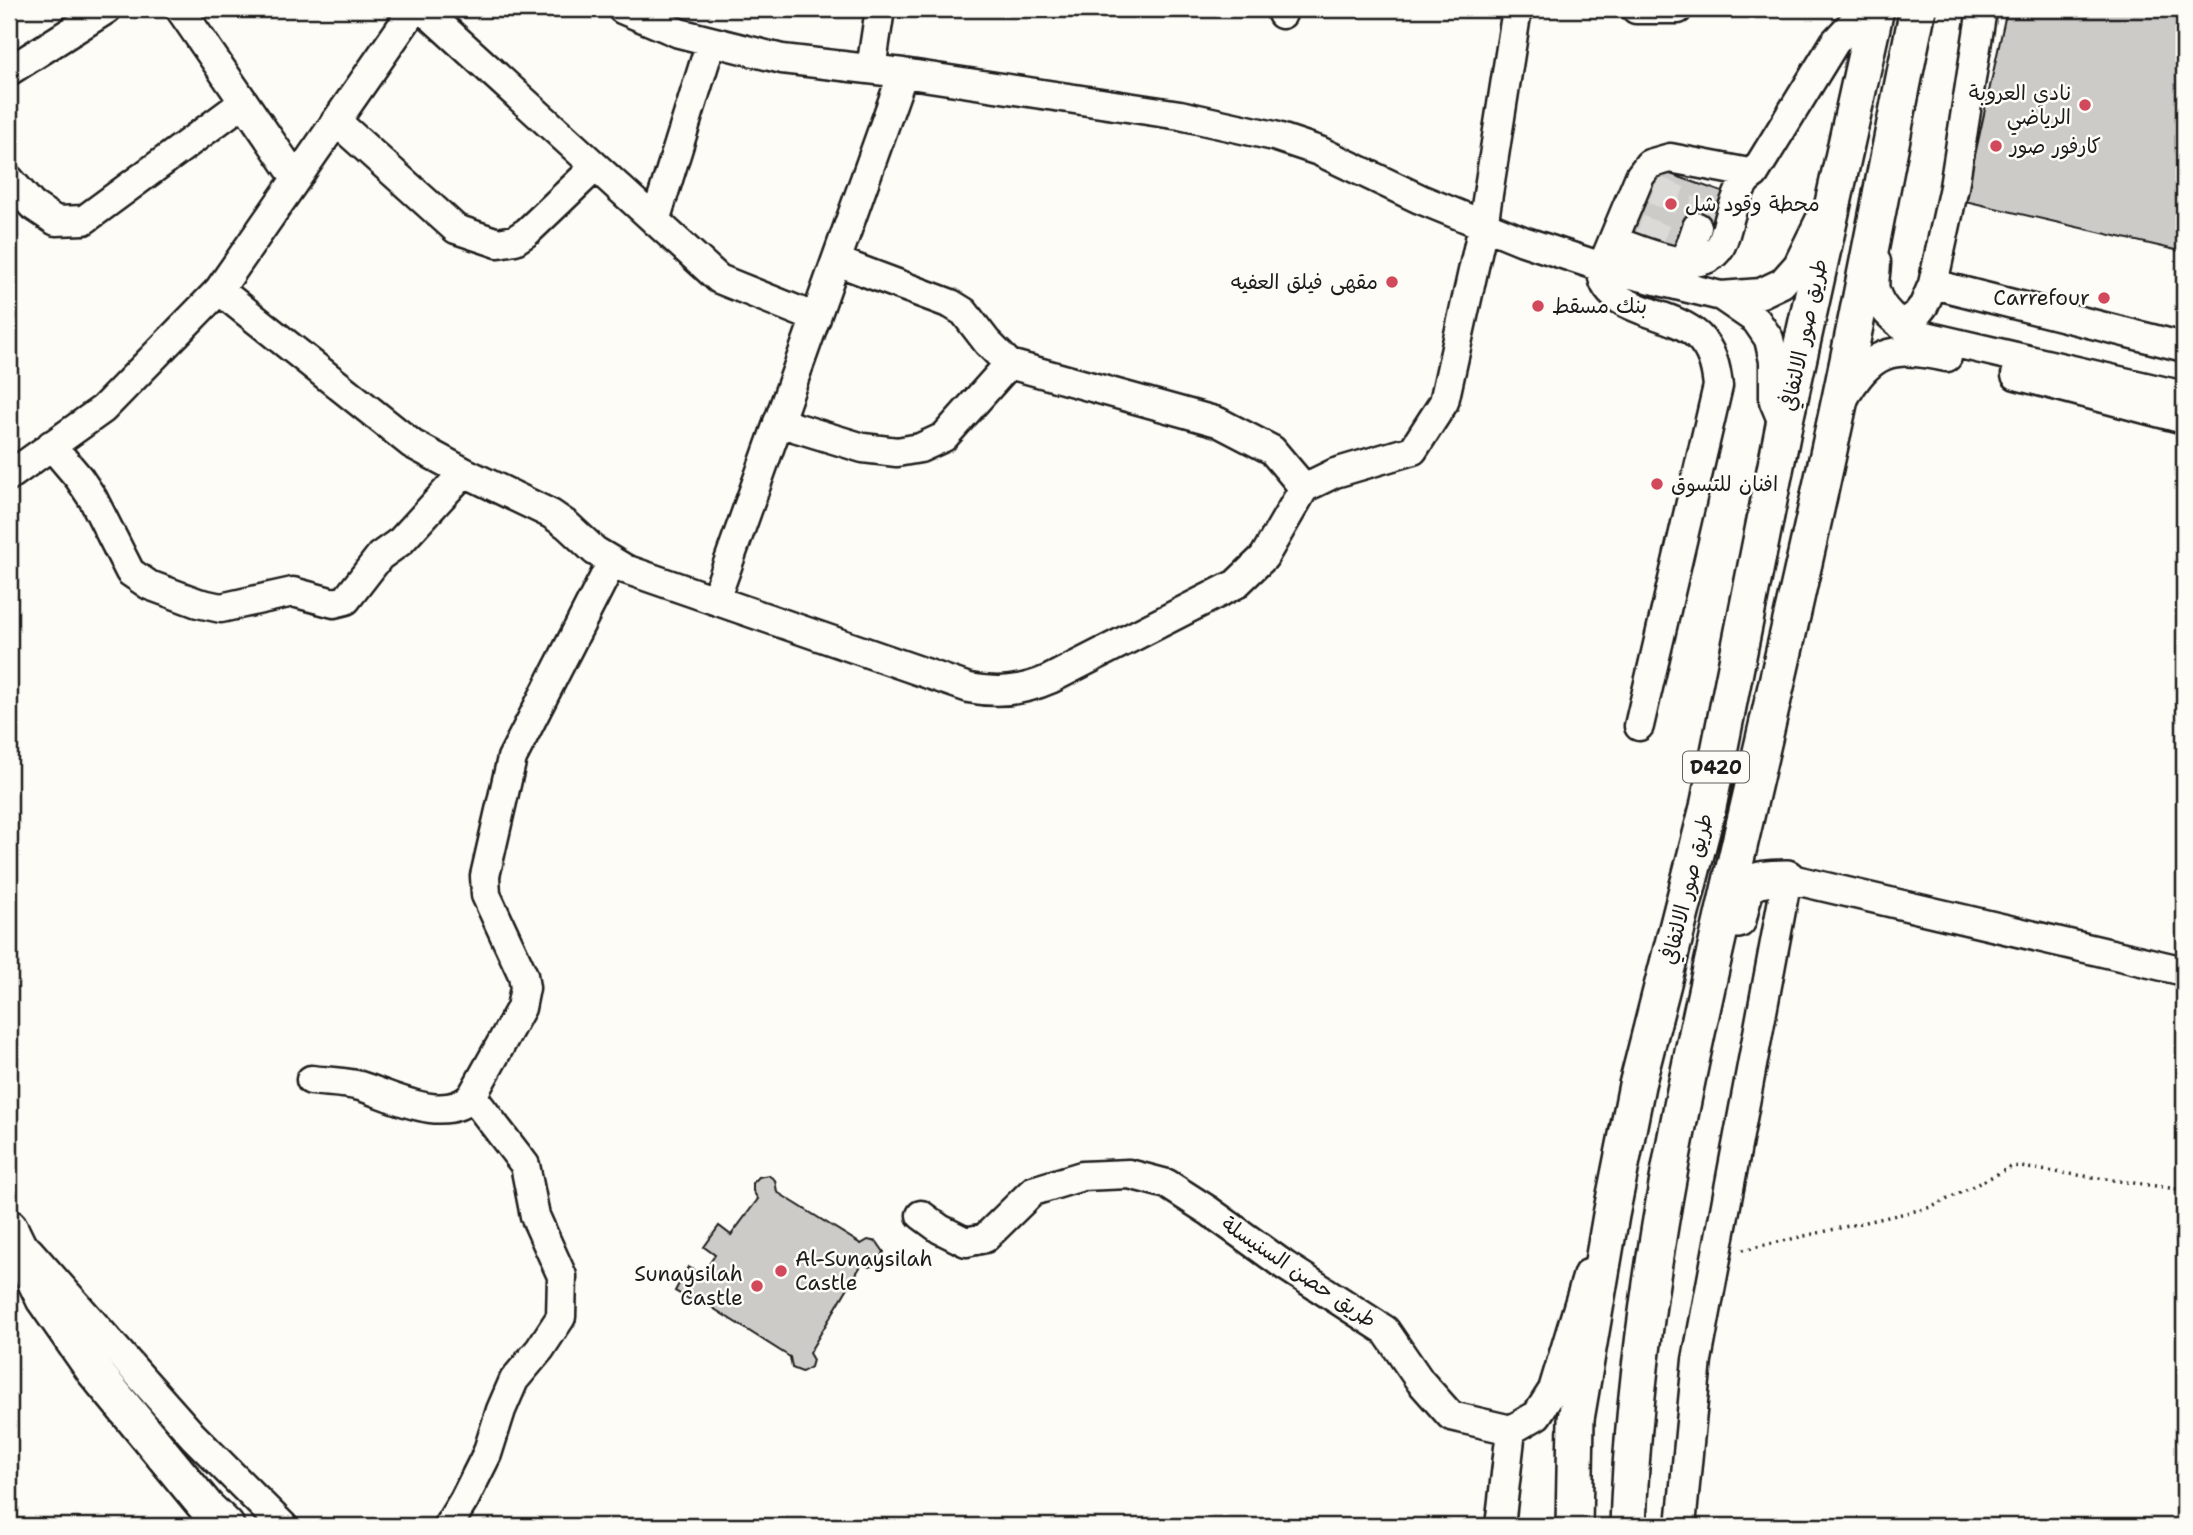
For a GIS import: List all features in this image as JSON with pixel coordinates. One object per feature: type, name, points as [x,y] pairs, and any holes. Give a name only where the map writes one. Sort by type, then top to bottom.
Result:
[{"type":"main road","name":"طريق صور الالتفافي","points":[[1574,1526],[1576,1419],[1611,1215],[1637,1085],[1708,807],[1784,425],[1876,9]]},
{"type":"main road","name":"طريق صور الالتفافي","points":[[1628,1526],[1630,1476],[1650,1290],[1668,1181],[1734,866],[1838,410],[1918,9]]},
{"type":"main road","points":[[1763,741],[1754,820],[1762,852],[1769,863],[1787,878]]},
{"type":"main road","points":[[1696,1045],[1716,1009],[1745,890],[1758,879],[1787,878]]},
{"type":"main road","points":[[9,1228],[44,1299],[95,1372],[207,1507],[226,1526]]},
{"type":"street","points":[[9,71],[107,9]]},
{"type":"street","points":[[180,9],[296,178]]},
{"type":"street","points":[[9,476],[103,409],[219,290],[414,9]]},
{"type":"street","points":[[423,9],[719,279],[816,318]]},
{"type":"street","points":[[621,9],[679,33],[782,59],[903,73],[1180,115],[1274,136],[1319,151],[1483,226],[1602,267],[1681,275],[1709,258],[1719,249],[1725,237],[1731,235],[1739,226],[1755,187],[1754,174],[1835,42],[1866,9]]},
{"type":"street","points":[[871,69],[880,9]]},
{"type":"street","points":[[219,290],[412,444],[551,514],[612,562],[638,575],[969,688],[996,692],[1024,689],[1050,679],[1236,584],[1264,557],[1304,488],[1335,474],[1413,450],[1444,402],[1483,226],[1517,9]]},
{"type":"street","points":[[1636,9],[1678,9]]},
{"type":"street","points":[[1901,326],[1917,314],[1933,284],[1954,187],[1982,9]]},
{"type":"street","points":[[655,221],[711,42]]},
{"type":"street","points":[[715,600],[903,73]]},
{"type":"street","points":[[9,179],[32,205],[56,221],[84,220],[244,102]]},
{"type":"street","points":[[336,121],[456,229],[498,243],[514,240],[527,232],[595,167]]},
{"type":"street","points":[[1639,726],[1718,386],[1716,368],[1709,351],[1698,336],[1684,325],[1612,295],[1603,283],[1602,267],[1649,164],[1663,158],[1677,167],[1713,177],[1754,174]]},
{"type":"street","points":[[1721,296],[1760,293],[1782,283],[1798,265],[1834,194]]},
{"type":"street","points":[[1878,199],[1875,290],[1882,305],[1901,326],[1917,334],[2184,396]]},
{"type":"street","points":[[1667,318],[1697,227]]},
{"type":"street","points":[[1613,241],[1645,249],[1681,275],[1721,296],[1756,320],[1769,339],[1774,361],[1774,401],[1784,425]]},
{"type":"street","points":[[836,261],[951,304],[964,312],[987,342],[1009,364],[1218,422],[1272,450],[1304,488]]},
{"type":"street","points":[[1933,284],[2184,347]]},
{"type":"street","points":[[1838,410],[1852,384],[1876,358],[1901,352],[1921,352],[2184,419]]},
{"type":"street","points":[[778,422],[863,448],[897,452],[920,448],[944,437],[1009,364]]},
{"type":"street","points":[[51,445],[93,499],[130,572],[149,585],[198,603],[221,608],[293,592],[334,603],[346,600],[380,556],[401,541],[464,472]]},
{"type":"street","points":[[311,1080],[357,1085],[408,1103],[441,1109],[463,1106],[472,1096],[521,1008],[525,988],[523,975],[486,895],[485,876],[512,758],[612,562]]},
{"type":"street","points":[[1681,1526],[1696,1360],[1787,878],[2184,971]]},
{"type":"street","points":[[447,1526],[464,1500],[487,1454],[514,1380],[540,1349],[561,1317],[562,1276],[536,1216],[525,1165],[472,1096]]},
{"type":"street","name":"طريق حصن السنيسلة","points":[[921,1214],[940,1229],[966,1242],[985,1238],[1033,1191],[1082,1176],[1129,1174],[1167,1184],[1284,1265],[1385,1330],[1420,1381],[1451,1416],[1511,1430]]},
{"type":"street","points":[[1500,1526],[1511,1430],[1537,1415],[1553,1390],[1584,1285],[1611,1215]]},
{"type":"street","points":[[9,1228],[193,1436],[283,1526]]},
{"type":"path","points":[[1717,1256],[1932,1207],[2012,1166],[2184,1190]]},
{"type":"building","name":"نادي العروبة الرياضي","points":[[2007,9],[2184,9],[2184,252],[1965,201]]},
{"type":"building","points":[[1650,167],[1728,194],[1715,233],[1685,223],[1673,257],[1625,240]]},
{"type":"building","name":"Al-Sunaysilah Castle","points":[[768,1175],[775,1180],[777,1192],[861,1244],[868,1240],[877,1242],[884,1252],[878,1264],[870,1267],[862,1264],[809,1353],[813,1360],[811,1367],[802,1372],[792,1368],[790,1357],[700,1300],[698,1304],[675,1291],[688,1267],[702,1275],[715,1255],[704,1247],[719,1226],[731,1235],[758,1199],[753,1191],[753,1183],[759,1177]]},
{"type":"tunnel","points":[[1646,247],[1674,175]]},
{"type":"tunnel","points":[[1697,227],[1710,188]]},
{"type":"place","name":"نادي العروبة الرياضي","points":[[2085,105]]},
{"type":"place","name":"كارفور صور","points":[[1996,146]]},
{"type":"place","name":"محطة وقود شل","points":[[1671,204]]},
{"type":"place","name":"مقهى فيلق العفيه","points":[[1392,282]]},
{"type":"place","name":"Carrefour","points":[[2104,298]]},
{"type":"place","name":"بنك مسقط","points":[[1538,306]]},
{"type":"place","name":"افنان للتسوق","points":[[1657,484]]},
{"type":"place","name":"Al-Sunaysilah Castle","points":[[781,1271]]},
{"type":"place","name":"Sunaysilah Castle","points":[[757,1286]]}]
